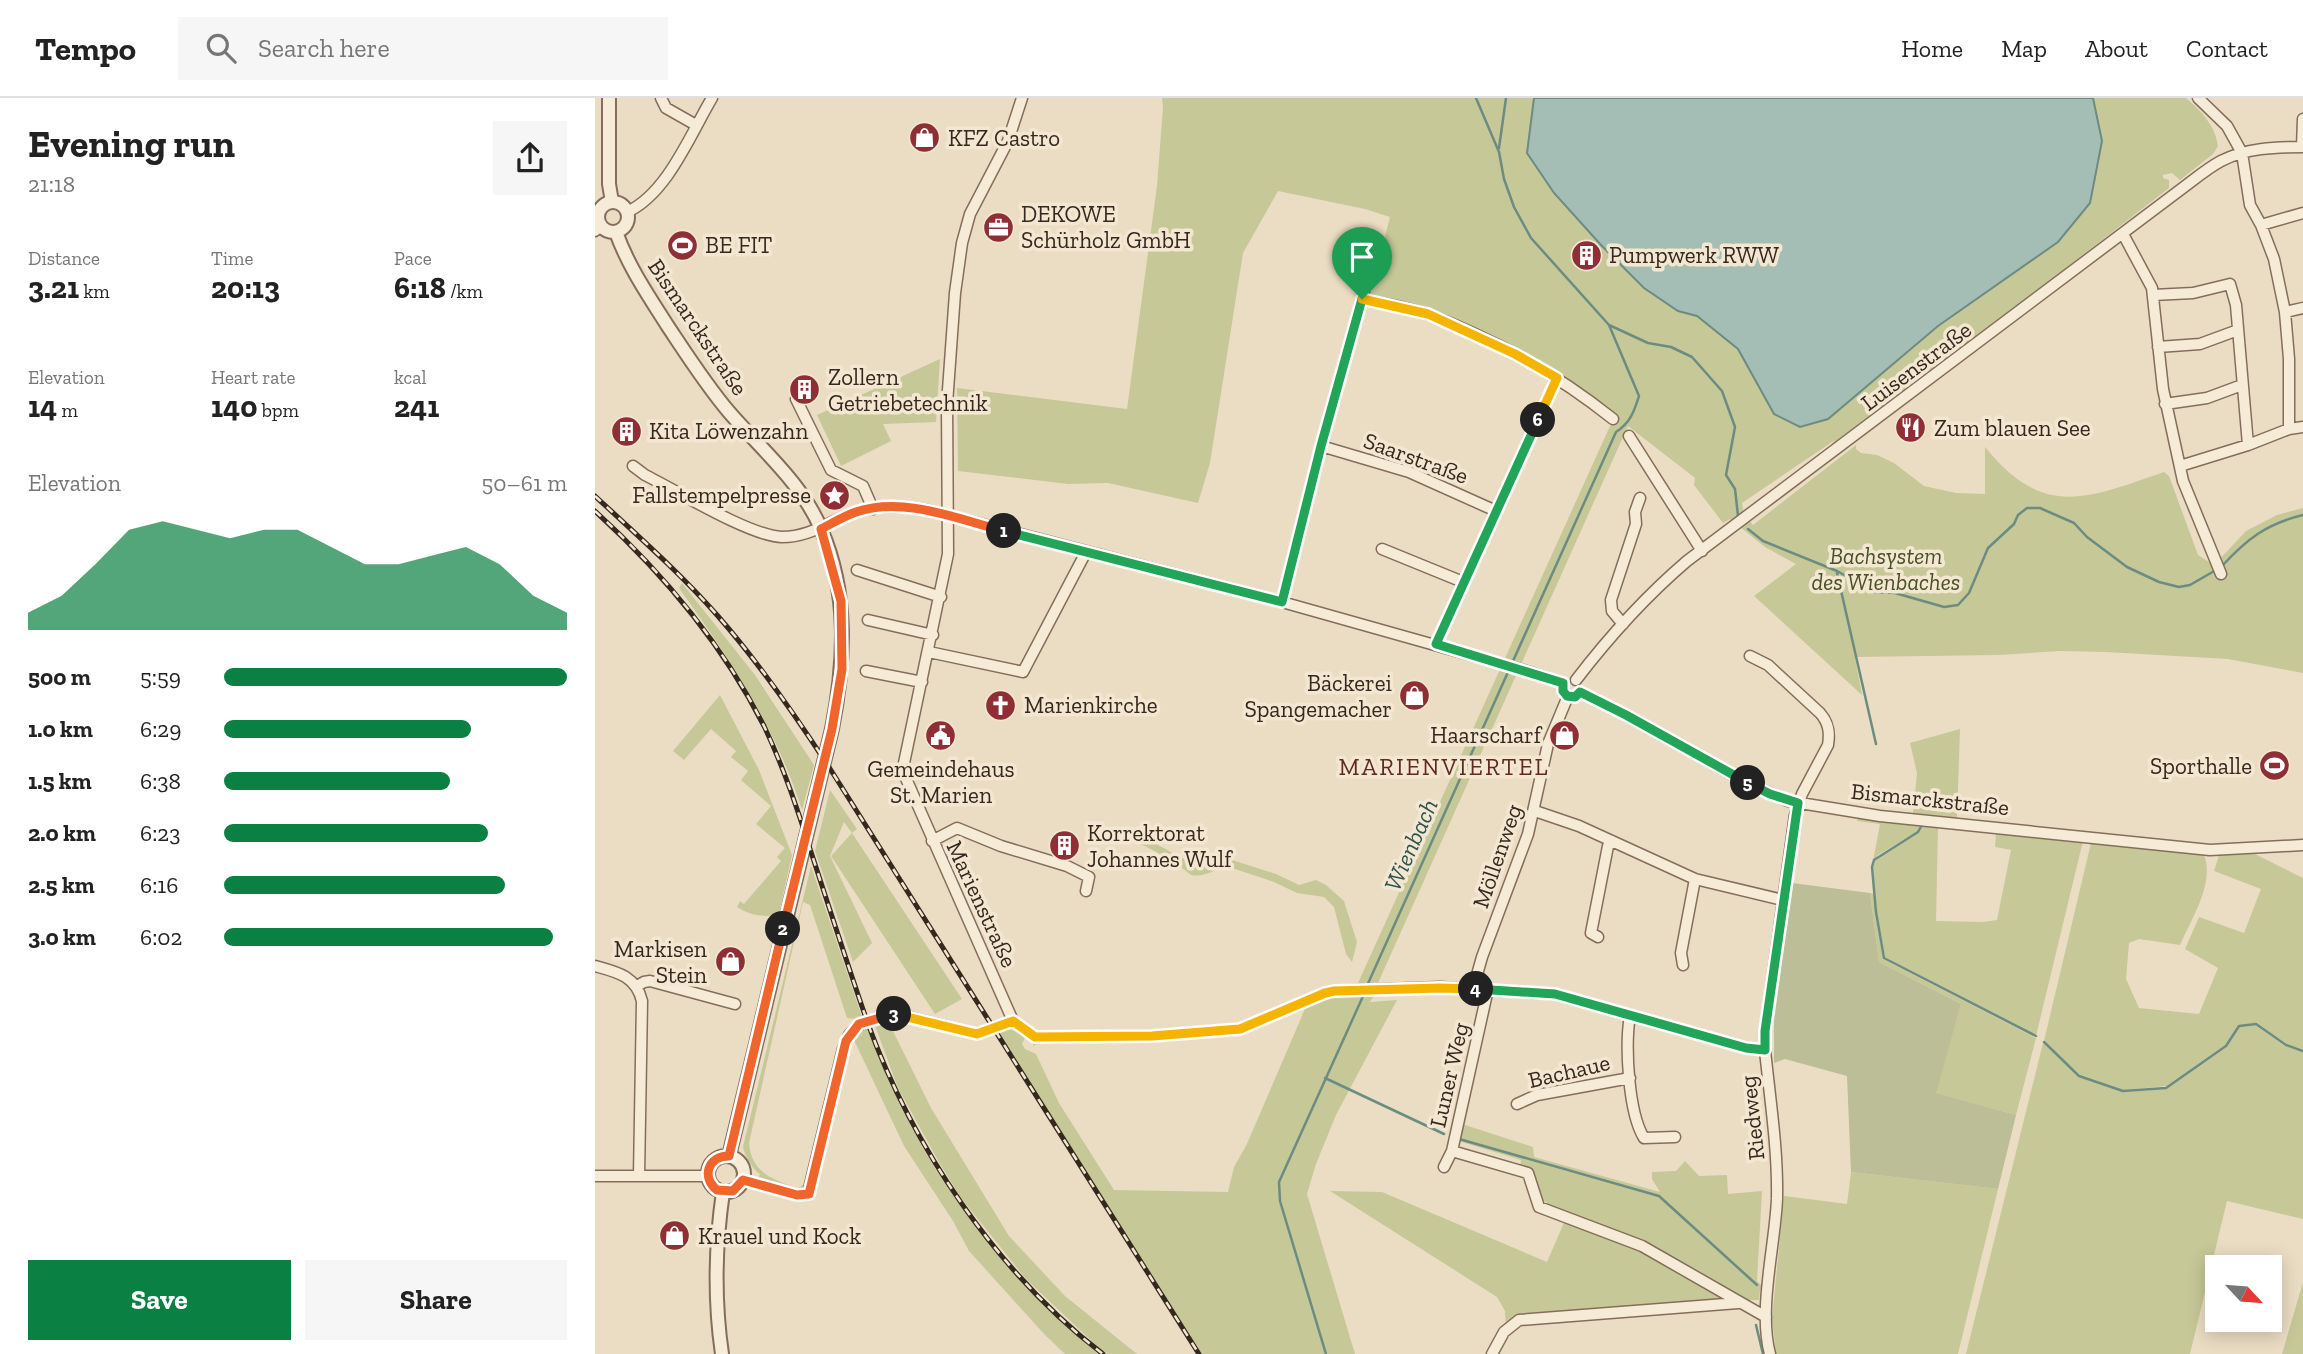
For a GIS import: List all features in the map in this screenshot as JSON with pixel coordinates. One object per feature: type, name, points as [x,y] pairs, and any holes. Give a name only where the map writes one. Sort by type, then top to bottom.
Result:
[{"type":"street","points":[[609,98],[609,184],[612,202]]},
{"type":"street","points":[[661,98],[666,108],[696,125]]},
{"type":"street","points":[[627,212],[643,204],[657,190],[712,98]]},
{"type":"street","name":"Marienstraße","points":[[1013,1021],[932,841],[904,774],[904,763],[941,597],[949,546],[947,404],[955,293],[962,243],[970,214],[1008,141],[1022,98]]},
{"type":"street","points":[[2198,98],[2227,126],[2242,153],[2250,205],[2274,258],[2285,312],[2290,429]]},
{"type":"street","points":[[2302,147],[2303,120]]},
{"type":"street","name":"Luisenstraße","points":[[1576,680],[1622,624],[1665,580],[2211,168],[2242,153],[2279,147],[2302,147]]},
{"type":"street","points":[[612,202],[622,205],[627,212],[626,224],[616,232],[598,229],[600,210],[606,204],[612,202]]},
{"type":"street","points":[[2261,225],[2303,213]]},
{"type":"street","name":"Bismarckstraße","points":[[616,232],[633,272],[700,376],[793,483],[821,529],[841,601],[840,684],[832,729],[729,1156]]},
{"type":"street","points":[[2123,234],[2152,288],[2165,404],[2183,481],[2221,574]]},
{"type":"street","points":[[1282,602],[1321,446],[1367,280]]},
{"type":"street","points":[[2153,295],[2193,293],[2230,284],[2236,306],[2248,444]]},
{"type":"street","points":[[1362,299],[1428,314],[1515,354],[1557,378],[1613,419]]},
{"type":"street","points":[[2285,312],[2303,308]]},
{"type":"street","points":[[2158,347],[2200,344],[2238,330]]},
{"type":"street","points":[[1436,644],[1557,378]]},
{"type":"street","points":[[2165,404],[2207,398],[2242,385]]},
{"type":"street","points":[[796,399],[831,470],[863,486],[873,509]]},
{"type":"street","points":[[2180,466],[2303,427]]},
{"type":"street","points":[[1629,436],[1702,551]]},
{"type":"street","name":"Saarstraße","points":[[1321,446],[1409,472],[1496,511]]},
{"type":"street","points":[[633,466],[645,475],[764,534],[789,537],[821,529],[852,514],[905,506],[1282,602],[1520,668],[1563,683]]},
{"type":"street","points":[[1622,624],[1612,611],[1611,600],[1636,524],[1640,498]]},
{"type":"street","points":[[1382,549],[1463,582]]},
{"type":"street","points":[[929,652],[1023,672],[1086,552]]},
{"type":"street","points":[[856,569],[941,597]]},
{"type":"street","points":[[868,620],[933,635]]},
{"type":"street","name":"Riedweg","points":[[1750,656],[1768,665],[1820,713],[1827,722],[1829,737],[1828,745],[1798,803],[1765,1031],[1777,1165],[1777,1203],[1766,1317],[1770,1354]]},
{"type":"street","points":[[866,671],[922,682]]},
{"type":"street","points":[[1569,679],[1576,680],[1581,685],[1580,692],[1575,697],[1567,696],[1563,691],[1563,683],[1569,679]]},
{"type":"street","name":"Bismarckstraße","points":[[1580,692],[1749,784],[1798,803],[1880,816],[2210,850],[2303,845]]},
{"type":"street","name":"Möllenweg","points":[[1473,989],[1535,811],[1548,744],[1567,696]]},
{"type":"street","points":[[1535,811],[1579,826],[1695,879],[1783,900]]},
{"type":"street","points":[[932,841],[957,828],[1001,846],[1067,866],[1089,877],[1086,891]]},
{"type":"street","points":[[1598,937],[1591,933],[1608,846],[1612,841]]},
{"type":"street","points":[[1683,965],[1681,953],[1695,879]]},
{"type":"street","points":[[595,966],[623,975],[637,986],[642,1001],[639,1176]]},
{"type":"street","points":[[637,986],[650,981],[735,1004]]},
{"type":"street","name":"Luner Weg","points":[[1013,1021],[1035,1037],[1152,1036],[1240,1029],[1325,993],[1377,989],[1488,989],[1555,994],[1746,1048],[1765,1050]]},
{"type":"street","name":"Luner Weg","points":[[1444,1167],[1452,1151],[1488,989]]},
{"type":"street","points":[[743,1180],[797,1195],[809,1194],[843,1049],[849,1035],[859,1024],[893,1013],[977,1034],[1013,1021]]},
{"type":"street","points":[[1630,1015],[1631,1102],[1637,1127],[1644,1138],[1675,1137]]},
{"type":"street","name":"Bachaue","points":[[1517,1104],[1537,1095],[1630,1078]]},
{"type":"street","points":[[1452,1151],[1528,1173],[1539,1207],[1642,1246],[1766,1317]]},
{"type":"street","points":[[729,1156],[740,1162],[743,1180],[737,1188],[723,1192],[712,1187],[708,1176],[713,1160],[729,1156]]},
{"type":"street","points":[[595,1177],[708,1176]]},
{"type":"street","points":[[722,1354],[717,1320],[715,1271],[723,1192]]},
{"type":"street","points":[[1492,1354],[1504,1332],[1519,1320],[1738,1303]]},
{"type":"street","points":[[1751,1307],[1767,1304]]},
{"type":"green space","name":"Bachsystem des Wienbaches","points":[[1162,98],[1534,98],[1527,153],[1554,193],[1601,245],[1644,288],[1678,311],[1697,316],[1739,349],[1754,375],[1828,419],[1938,326],[2058,242],[2090,203],[2102,141],[2093,98],[2186,98],[2211,125],[2218,146],[2213,154],[2180,180],[2172,173],[2163,175],[2163,178],[2169,180],[2169,188],[1849,436],[1826,451],[1835,440],[1742,503],[1744,514],[1753,525],[1856,445],[1856,449],[1861,453],[1877,455],[1894,463],[1924,486],[1956,493],[1985,494],[1985,447],[2007,470],[2027,485],[2048,494],[2068,497],[2090,495],[2164,472],[2169,476],[2198,555],[2214,565],[2246,531],[2277,515],[2303,508],[2303,673],[2228,659],[2106,652],[1855,657],[1862,695],[1754,596],[1796,564],[1765,547],[1730,519],[1723,523],[1694,485],[1695,478],[1628,426],[1378,983],[1379,988],[1370,1002],[1397,1000],[1336,1115],[1307,1194],[1355,1354],[1202,1354],[999,1031],[1005,1027],[1026,1036],[1022,1044],[1025,1049],[1036,1054],[1059,1103],[1114,1190],[1228,1192],[1234,1167],[1246,1146],[1305,1009],[1241,1034],[1145,1043],[1037,1043],[1033,1047],[1034,1042],[1128,1040],[1238,1033],[1331,995],[1354,992],[1615,415],[1540,360],[1428,310],[1370,294],[1390,217],[1365,209],[1278,191],[1243,253],[1210,463],[1198,503],[1108,483],[1068,484],[958,471],[957,388],[1127,409],[1157,186]]},
{"type":"green space","points":[[940,359],[936,422],[883,424],[891,441],[841,466],[817,415]]},
{"type":"green space","points":[[682,583],[755,675],[814,765],[802,810],[765,722],[733,667],[679,588]]},
{"type":"green space","points":[[720,695],[759,770],[792,855],[779,913],[774,915],[758,915],[737,907],[740,901],[744,904],[781,861],[777,857],[785,848],[756,824],[771,806],[741,780],[748,771],[731,757],[736,751],[711,729],[684,760],[673,751]]},
{"type":"green space","points":[[1960,729],[1957,818],[1913,813],[1917,773],[1910,743]]},
{"type":"green space","points":[[830,790],[857,829],[852,833],[844,822],[830,856],[872,943],[853,962],[815,851]]},
{"type":"green space","points":[[1858,816],[2083,841],[2036,1036],[1885,957],[1873,867],[1875,861],[1918,833],[1922,825],[1918,831],[1878,855],[1873,861],[1880,824],[1857,821]],"holes":[[[1938,827],[1996,833],[1995,847],[2011,850],[1997,920],[1936,921]]]},
{"type":"green space","points":[[1119,829],[1143,837],[1199,867],[1219,858],[1229,859],[1276,874],[1299,885],[1316,880],[1326,885],[1344,901],[1357,942],[1352,962],[1346,954],[1334,907],[1324,897],[1297,893],[1229,867],[1191,875],[1154,851],[1132,841],[1116,838],[1109,832]]},
{"type":"green space","points":[[852,833],[962,999],[935,1014],[831,856]]},
{"type":"green space","points":[[2091,843],[2204,855],[2207,866],[2204,889],[2180,945],[2139,939],[2129,943],[2126,979],[2139,1008],[2199,1014],[2218,968],[2185,949],[2199,917],[2244,933],[2261,889],[2214,871],[2219,855],[2251,852],[2303,878],[2303,1050],[2287,1044],[2256,1023],[2238,1025],[2226,1045],[2167,1086],[2123,1090],[2080,1075],[2044,1041]]},
{"type":"green space","points":[[811,866],[862,1017],[847,1018],[810,905],[803,902],[749,1143],[754,1162],[765,1174],[798,1188],[808,1182],[806,1189],[798,1191],[758,1178],[760,1174],[749,1162],[743,1147]]},
{"type":"green space","points":[[1792,883],[1870,893],[1879,962],[1961,1004],[1936,1093],[2016,1115],[1998,1189],[1851,1172],[1847,1076],[1785,1059],[1774,1063],[1774,1022]]},
{"type":"green space","points":[[1870,893],[1875,894],[1875,912],[1883,959],[2036,1038],[2016,1115],[1935,1093],[1961,1004],[1879,962]]},
{"type":"green space","points":[[887,1019],[931,1108],[1009,1236],[1065,1296],[1137,1354],[1108,1354],[1099,1348],[1026,1279],[961,1198],[898,1088],[874,1023]]},
{"type":"green space","points":[[866,1025],[905,1116],[950,1191],[1019,1277],[1098,1354],[1065,1354],[969,1251],[953,1221],[904,1146],[854,1040],[854,1036]]},
{"type":"green space","points":[[2255,1025],[2285,1046],[2303,1052],[2303,1219],[2227,1201],[2214,1255],[2205,1255],[2205,1292],[2190,1354],[1966,1354],[2043,1043],[2079,1077],[2123,1092],[2166,1089],[2227,1047],[2239,1026]]},
{"type":"green space","points":[[1462,1124],[1533,1147],[1534,1157],[1660,1192],[1652,1179],[1652,1172],[1676,1171],[1685,1161],[1699,1176],[1727,1175],[1728,1194],[1762,1191],[1757,1281],[1763,1287],[1759,1300],[1739,1300],[1643,1244],[1562,1212],[1531,1193],[1520,1167],[1521,1160],[1452,1139]]},
{"type":"green space","points":[[1851,1172],[1998,1189],[1958,1354],[1776,1354],[1772,1319],[1784,1196],[1847,1204]]},
{"type":"green space","points":[[1330,1191],[1382,1192],[1547,1262],[1566,1218],[1640,1248],[1730,1301],[1517,1318],[1506,1328],[1505,1311],[1497,1297]]},
{"type":"green space","points":[[2303,1282],[2303,1354],[2282,1354]]},
{"type":"water","points":[[1534,98],[2093,98],[2102,141],[2090,203],[2058,242],[1938,326],[1828,419],[1800,427],[1774,414],[1738,349],[1697,316],[1678,311],[1644,288],[1554,193],[1527,153]]},
{"type":"waterway","name":"Wienbach","points":[[1476,98],[1499,152],[1504,179],[1514,207],[1531,238],[1609,325],[1648,343],[1671,347],[1692,357],[1722,391],[1735,427],[1726,475],[1735,489],[1738,516]]},
{"type":"waterway","points":[[1499,148],[1506,98]]},
{"type":"waterway","name":"Wienbach","points":[[1366,988],[1616,432],[1628,421],[1635,407],[1639,396],[1609,325]]},
{"type":"waterway","points":[[1748,529],[1763,541],[1837,571],[1875,592],[1895,593],[1944,607],[1958,605],[1969,593],[1988,548],[2027,508],[2040,508],[2074,523],[2087,537],[2127,567],[2159,582],[2179,587],[2190,585],[2216,570]]},
{"type":"waterway","points":[[2222,566],[2258,534],[2278,523],[2303,515]]},
{"type":"waterway","points":[[1837,573],[1876,744]]},
{"type":"waterway","points":[[1922,825],[1918,832],[1874,860],[1872,867],[1876,912],[1884,958],[2036,1036]]},
{"type":"waterway","name":"Wienbach","points":[[1326,1354],[1280,1201],[1279,1182],[1364,994]]},
{"type":"waterway","points":[[2044,1042],[2079,1076],[2123,1091],[2166,1088],[2226,1046],[2239,1026],[2256,1024],[2286,1045],[2303,1051]]},
{"type":"waterway","points":[[1325,1078],[1444,1134]]},
{"type":"waterway","points":[[1459,1139],[1659,1196],[1757,1285]]},
{"type":"waterway","points":[[1756,1325],[1763,1354]]},
{"type":"railway","points":[[595,496],[703,599],[749,653],[793,713],[1199,1354]]},
{"type":"railway","points":[[595,511],[644,559],[689,611],[729,666],[764,726],[796,806],[867,1021],[886,1068],[933,1160],[993,1246],[1027,1285],[1103,1354]]},
{"type":"place","name":"KFZ Castro","points":[[925,138]]},
{"type":"place","name":"DEKOWE Schürholz GmbH","points":[[998,227]]},
{"type":"place","name":"BE FIT","points":[[682,245]]},
{"type":"place","name":"Pumpwerk RWW","points":[[1586,255]]},
{"type":"place","name":"Zollern Getriebetechnik","points":[[805,390]]},
{"type":"place","name":"Zum blauen See","points":[[1911,428]]},
{"type":"place","name":"Kita Löwenzahn","points":[[626,431]]},
{"type":"place","name":"Fallstempelpresse","points":[[834,495]]},
{"type":"place","name":"Bäckerei Spangemacher","points":[[1415,696]]},
{"type":"place","name":"Marienkirche","points":[[1001,705]]},
{"type":"place","name":"Gemeindehaus St. Marien","points":[[941,735]]},
{"type":"place","name":"Haarscharf","points":[[1564,735]]},
{"type":"place","name":"Sporthalle","points":[[2275,766]]},
{"type":"place","name":"Korrektorat Johannes Wulf","points":[[1064,846]]},
{"type":"place","name":"Markisen Stein","points":[[730,962]]},
{"type":"place","name":"Krauel und Kock","points":[[675,1236]]},
{"type":"district","name":"MARIENVIERTEL","points":[[1444,767]]},
{"type":"route","points":[[1362,299],[1428,314],[1515,354],[1557,378],[1436,644],[1563,683],[1563,691],[1567,696],[1575,697],[1580,692],[1749,784],[1788,802],[1798,803],[1765,1031],[1765,1050],[1746,1048],[1555,994],[1473,989],[1334,991],[1240,1029],[1111,1038],[1035,1037],[1013,1021],[989,1032],[973,1034],[893,1013],[859,1024],[846,1041],[809,1194],[797,1195],[743,1180],[733,1191],[723,1192],[712,1187],[708,1176],[710,1165],[718,1157],[729,1156],[832,729],[842,669],[841,601],[821,529],[860,511],[905,506],[1282,602],[1321,446],[1362,299]]}]
